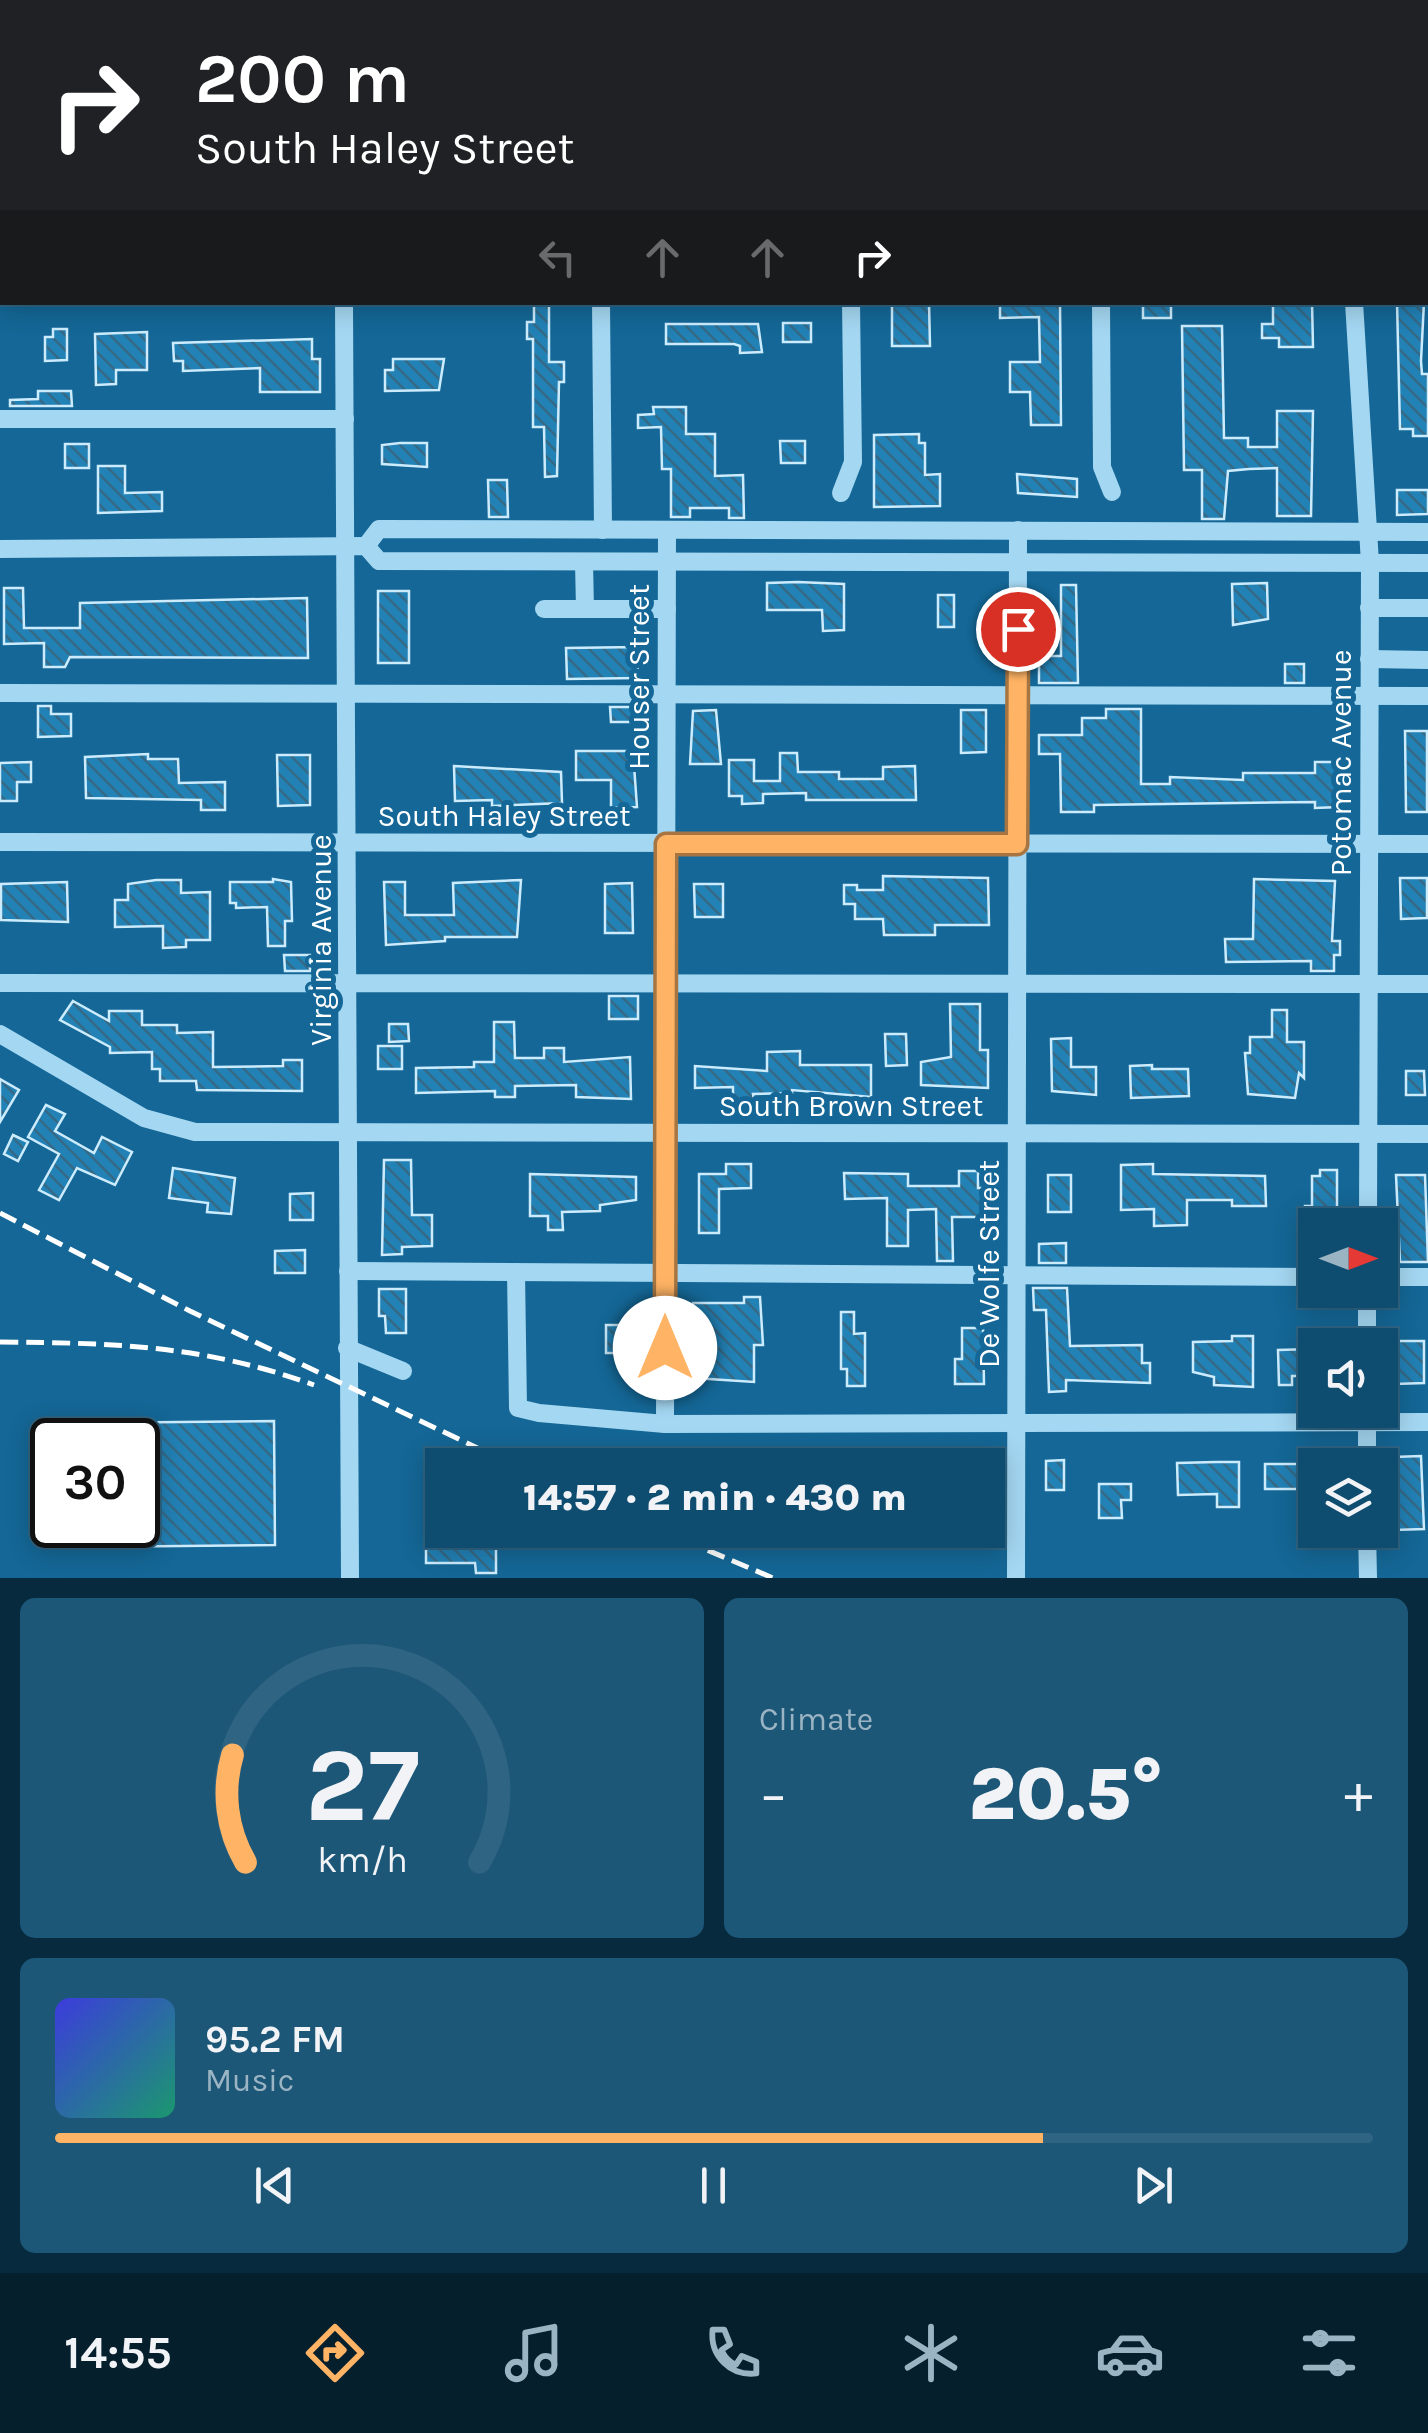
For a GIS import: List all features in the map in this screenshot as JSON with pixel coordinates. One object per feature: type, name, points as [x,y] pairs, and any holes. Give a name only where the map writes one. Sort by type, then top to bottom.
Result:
[{"type":"street","name":"Virginia Avenue","points":[[344,305],[350,1578]]},
{"type":"street","points":[[601,305],[604,530]]},
{"type":"street","points":[[841,493],[853,462],[851,305]]},
{"type":"street","points":[[1101,305],[1102,467],[1112,492]]},
{"type":"street","name":"Potomac Avenue","points":[[1354,305],[1370,563],[1368,1208]]},
{"type":"street","points":[[0,419],[345,419]]},
{"type":"street","points":[[366,546],[380,529],[1428,532]]},
{"type":"street","name":"Houser Street","points":[[665,1424],[667,530]]},
{"type":"street","name":"De Wolfe Street","points":[[1016,1578],[1018,530]]},
{"type":"street","points":[[0,548],[366,546],[380,561],[1428,563]]},
{"type":"street","points":[[584,562],[585,609]]},
{"type":"street","points":[[1369,608],[1428,608]]},
{"type":"street","points":[[544,609],[667,609]]},
{"type":"street","points":[[1368,659],[1428,660]]},
{"type":"street","points":[[0,693],[1428,696]]},
{"type":"street","name":"South Haley Street","points":[[0,842],[1428,844]]},
{"type":"street","points":[[0,983],[1428,984]]},
{"type":"street","name":"South Brown Street","points":[[0,1034],[144,1118],[169,1128],[195,1132],[1428,1134]]},
{"type":"street","points":[[348,1271],[1298,1277]]},
{"type":"street","points":[[516,1272],[518,1408],[665,1424],[1016,1424],[1298,1417]]},
{"type":"street","points":[[1398,1277],[1428,1277]]},
{"type":"street","points":[[347,1348],[403,1371]]},
{"type":"street","points":[[1398,1419],[1428,1422]]},
{"type":"street","points":[[1368,1548],[1368,1578]]},
{"type":"building","points":[[534,305],[549,305],[549,362],[564,362],[564,382],[559,382],[557,476],[545,477],[544,427],[533,427],[533,339],[527,339],[527,322],[534,322]]},
{"type":"building","points":[[892,305],[929,305],[930,346],[892,346]]},
{"type":"building","points":[[1000,305],[1060,305],[1061,425],[1031,425],[1030,392],[1010,392],[1010,362],[1040,362],[1039,317],[1000,318]]},
{"type":"building","points":[[1143,305],[1171,305],[1171,318],[1143,318]]},
{"type":"building","points":[[1273,305],[1312,305],[1313,347],[1279,347],[1279,338],[1262,338],[1262,324],[1273,324]]},
{"type":"building","points":[[1397,305],[1424,305],[1421,361],[1422,374],[1428,374],[1428,436],[1413,436],[1413,429],[1400,429]]},
{"type":"building","points":[[783,323],[811,323],[811,342],[783,342]]},
{"type":"building","points":[[666,324],[758,324],[762,352],[740,353],[740,346],[734,344],[666,344]]},
{"type":"building","points":[[1182,326],[1222,326],[1224,438],[1248,438],[1248,447],[1277,447],[1277,411],[1313,411],[1311,516],[1277,516],[1277,468],[1228,471],[1224,519],[1202,519],[1202,470],[1184,470]]},
{"type":"building","points":[[53,329],[67,329],[67,360],[45,361],[45,337],[53,337]]},
{"type":"building","points":[[147,332],[147,370],[116,370],[116,384],[96,385],[95,334]]},
{"type":"building","points":[[312,339],[312,359],[320,359],[320,392],[260,392],[260,368],[183,371],[183,361],[174,361],[173,343]]},
{"type":"building","points":[[393,359],[444,359],[439,390],[385,391],[385,370],[393,370]]},
{"type":"building","points":[[38,391],[71,391],[72,406],[10,406],[10,400],[38,399]]},
{"type":"building","points":[[653,407],[686,407],[686,434],[715,434],[715,476],[743,475],[744,518],[729,518],[729,508],[690,508],[690,517],[671,517],[671,469],[662,469],[661,427],[638,428],[638,415],[654,414]]},
{"type":"building","points":[[919,434],[919,443],[925,443],[925,475],[940,474],[940,506],[874,507],[874,435]]},
{"type":"building","points":[[780,441],[805,441],[805,463],[781,463]]},
{"type":"building","points":[[427,443],[427,467],[382,464],[382,445]]},
{"type":"building","points":[[65,444],[89,444],[89,468],[65,468]]},
{"type":"building","points":[[98,466],[125,466],[125,493],[162,492],[162,511],[98,513]]},
{"type":"building","points":[[1017,474],[1077,479],[1077,497],[1018,493]]},
{"type":"building","points":[[488,480],[507,480],[508,517],[489,517]]},
{"type":"building","points":[[1397,490],[1428,490],[1428,514],[1397,515]]},
{"type":"building","points":[[767,583],[844,584],[844,630],[823,631],[822,610],[767,610]]},
{"type":"building","points":[[1267,583],[1268,619],[1233,625],[1232,584]]},
{"type":"building","points":[[1061,585],[1076,585],[1078,683],[1039,683],[1039,656],[1061,656]]},
{"type":"building","points":[[4,588],[23,588],[24,628],[80,628],[80,603],[307,598],[308,658],[70,657],[65,667],[44,667],[44,643],[4,644]]},
{"type":"building","points":[[378,591],[409,591],[409,663],[378,663]]},
{"type":"building","points":[[938,595],[954,595],[954,627],[938,627]]},
{"type":"building","points":[[637,647],[638,678],[567,679],[566,648]]},
{"type":"building","points":[[1285,664],[1304,664],[1304,683],[1285,683]]},
{"type":"building","points":[[38,706],[51,706],[51,714],[71,714],[71,736],[38,737]]},
{"type":"building","points":[[610,707],[637,707],[638,722],[611,722]]},
{"type":"building","points":[[1106,709],[1141,709],[1141,784],[1170,784],[1170,777],[1243,780],[1243,773],[1315,773],[1315,762],[1340,762],[1340,807],[1315,808],[1315,802],[1094,805],[1094,812],[1061,812],[1060,754],[1039,754],[1039,735],[1082,735],[1082,718],[1106,718]]},
{"type":"building","points":[[716,710],[721,764],[690,764],[693,711]]},
{"type":"building","points":[[961,710],[986,710],[986,752],[961,753]]},
{"type":"building","points":[[1405,731],[1427,731],[1427,812],[1406,812]]},
{"type":"building","points":[[576,751],[633,751],[637,807],[611,808],[611,780],[576,780]]},
{"type":"building","points":[[780,753],[797,753],[798,772],[839,772],[839,779],[883,779],[883,767],[915,766],[916,800],[806,800],[806,793],[763,794],[763,803],[742,804],[742,796],[729,796],[729,760],[754,760],[754,781],[780,781]]},
{"type":"building","points":[[148,754],[148,759],[178,759],[179,783],[225,782],[225,810],[201,810],[201,800],[86,798],[85,757]]},
{"type":"building","points":[[277,755],[310,755],[310,805],[278,806]]},
{"type":"building","points":[[31,762],[31,782],[17,782],[17,801],[0,801],[0,763]]},
{"type":"building","points":[[454,766],[561,772],[562,803],[492,806],[492,800],[455,801]]},
{"type":"building","points":[[883,876],[988,878],[989,925],[935,925],[935,935],[884,935],[883,919],[855,919],[855,904],[844,904],[844,885],[857,885],[857,890],[883,890]]},
{"type":"building","points":[[1400,878],[1427,878],[1427,918],[1401,919]]},
{"type":"building","points":[[1254,879],[1335,881],[1332,941],[1340,941],[1340,955],[1334,955],[1334,971],[1311,971],[1311,961],[1226,962],[1225,939],[1253,939]]},
{"type":"building","points":[[181,880],[181,893],[210,892],[210,940],[186,940],[186,947],[163,948],[163,926],[115,927],[115,900],[128,900],[128,884]]},
{"type":"building","points":[[521,880],[517,937],[445,937],[445,941],[386,945],[384,882],[405,882],[405,915],[454,915],[453,883]]},
{"type":"building","points":[[67,882],[68,922],[1,920],[1,884]]},
{"type":"building","points":[[230,882],[291,882],[292,921],[285,921],[285,946],[268,946],[267,907],[236,908],[236,903],[230,903]]},
{"type":"building","points":[[632,883],[633,933],[605,933],[605,884]]},
{"type":"building","points":[[694,884],[723,884],[723,917],[695,917]]},
{"type":"building","points":[[284,955],[310,955],[310,971],[285,971]]},
{"type":"building","points":[[609,996],[638,996],[638,1019],[609,1019]]},
{"type":"building","points":[[73,1001],[109,1021],[109,1011],[142,1011],[142,1025],[177,1025],[177,1033],[213,1032],[213,1067],[283,1066],[283,1060],[302,1060],[302,1091],[197,1090],[196,1081],[160,1081],[160,1069],[152,1069],[152,1052],[110,1053],[110,1047],[60,1020]]},
{"type":"building","points":[[950,1004],[980,1004],[980,1050],[988,1050],[988,1088],[921,1085],[921,1062],[951,1057]]},
{"type":"building","points":[[1272,1010],[1287,1010],[1287,1042],[1304,1042],[1304,1078],[1299,1073],[1295,1098],[1248,1094],[1245,1053],[1250,1053],[1250,1037],[1272,1037]]},
{"type":"building","points":[[494,1022],[514,1022],[515,1058],[544,1058],[544,1048],[564,1048],[564,1062],[630,1057],[631,1099],[576,1097],[576,1085],[515,1086],[515,1097],[495,1097],[495,1091],[416,1093],[416,1068],[474,1067],[474,1062],[494,1062]]},
{"type":"building","points":[[389,1024],[408,1024],[409,1041],[389,1042]]},
{"type":"building","points":[[885,1034],[906,1034],[907,1065],[886,1066]]},
{"type":"building","points":[[1071,1038],[1071,1067],[1096,1067],[1096,1095],[1052,1091],[1051,1039]]},
{"type":"building","points":[[378,1046],[402,1046],[402,1069],[378,1069]]},
{"type":"building","points":[[800,1051],[800,1065],[871,1065],[871,1097],[792,1090],[753,1094],[754,1100],[733,1100],[733,1087],[695,1088],[695,1066],[767,1071],[767,1052]]},
{"type":"building","points":[[1152,1065],[1152,1069],[1188,1069],[1189,1096],[1131,1098],[1130,1066]]},
{"type":"building","points":[[1406,1071],[1424,1071],[1425,1095],[1406,1095]]},
{"type":"building","points":[[0,1079],[19,1090],[0,1122]]},
{"type":"building","points":[[46,1105],[65,1114],[55,1131],[94,1153],[102,1137],[132,1152],[115,1185],[77,1168],[59,1200],[39,1190],[59,1154],[28,1137]]},
{"type":"building","points":[[13,1135],[28,1142],[18,1161],[4,1154]]},
{"type":"building","points":[[384,1160],[411,1160],[412,1215],[432,1215],[432,1246],[402,1247],[402,1254],[382,1255]]},
{"type":"building","points":[[726,1164],[751,1164],[751,1188],[719,1189],[719,1233],[699,1233],[699,1174],[726,1174]]},
{"type":"building","points":[[1153,1164],[1153,1174],[1265,1176],[1266,1206],[1232,1206],[1232,1200],[1187,1200],[1187,1225],[1154,1226],[1154,1209],[1121,1210],[1121,1165]]},
{"type":"building","points":[[173,1168],[235,1178],[231,1214],[207,1212],[208,1203],[169,1198]]},
{"type":"building","points":[[1320,1170],[1337,1170],[1337,1208],[1305,1208],[1312,1206],[1312,1176],[1320,1176]]},
{"type":"building","points":[[959,1171],[978,1171],[978,1188],[991,1188],[991,1217],[952,1217],[953,1261],[937,1261],[936,1209],[908,1210],[908,1246],[887,1246],[887,1198],[845,1199],[844,1173],[908,1174],[908,1186],[959,1186]]},
{"type":"building","points":[[530,1174],[636,1177],[636,1200],[600,1205],[600,1211],[562,1212],[563,1230],[548,1230],[548,1216],[530,1216]]},
{"type":"building","points":[[1048,1175],[1071,1175],[1071,1212],[1048,1212]]},
{"type":"building","points":[[1396,1175],[1425,1175],[1428,1262],[1400,1262]]},
{"type":"building","points":[[313,1193],[313,1220],[290,1220],[290,1194]]},
{"type":"building","points":[[1066,1243],[1066,1263],[1039,1263],[1039,1244]]},
{"type":"building","points":[[305,1250],[305,1273],[275,1273],[275,1251]]},
{"type":"building","points":[[1033,1288],[1067,1288],[1070,1346],[1142,1345],[1142,1363],[1150,1363],[1150,1383],[1066,1380],[1066,1391],[1049,1392],[1046,1310],[1034,1310]]},
{"type":"building","points":[[379,1289],[406,1289],[406,1333],[386,1333],[385,1316],[379,1316]]},
{"type":"building","points":[[744,1297],[760,1297],[763,1345],[754,1345],[754,1382],[694,1378],[693,1303],[744,1303]]},
{"type":"building","points":[[841,1312],[854,1312],[854,1334],[865,1333],[865,1386],[847,1386],[847,1369],[841,1369]]},
{"type":"building","points":[[606,1325],[625,1325],[625,1353],[606,1353]]},
{"type":"building","points":[[962,1328],[983,1328],[984,1384],[955,1384],[955,1359],[962,1359]]},
{"type":"building","points":[[1232,1336],[1253,1336],[1253,1387],[1214,1385],[1214,1377],[1193,1372],[1193,1342],[1232,1341]]},
{"type":"building","points":[[1398,1341],[1424,1341],[1424,1383],[1398,1384]]},
{"type":"building","points":[[1298,1349],[1298,1376],[1292,1376],[1292,1385],[1279,1385],[1278,1350]]},
{"type":"building","points":[[274,1421],[275,1545],[160,1546],[160,1422]]},
{"type":"building","points":[[1421,1456],[1424,1529],[1398,1530],[1398,1457]]},
{"type":"building","points":[[1064,1460],[1064,1490],[1046,1490],[1046,1461]]},
{"type":"building","points":[[1239,1462],[1239,1507],[1217,1507],[1217,1494],[1178,1495],[1177,1463]]},
{"type":"building","points":[[1265,1464],[1298,1464],[1298,1489],[1265,1489]]},
{"type":"building","points":[[1099,1484],[1131,1484],[1131,1500],[1121,1500],[1122,1518],[1099,1518]]},
{"type":"building","points":[[426,1548],[496,1548],[496,1573],[476,1573],[475,1563],[426,1563]]},
{"type":"railway","points":[[0,1213],[190,1311],[477,1448]]},
{"type":"railway","points":[[0,1342],[197,1354],[314,1385]]},
{"type":"railway","points":[[702,1548],[773,1578]]},
{"type":"route","points":[[665,1348],[666,844],[1017,844],[1018,629]]}]
